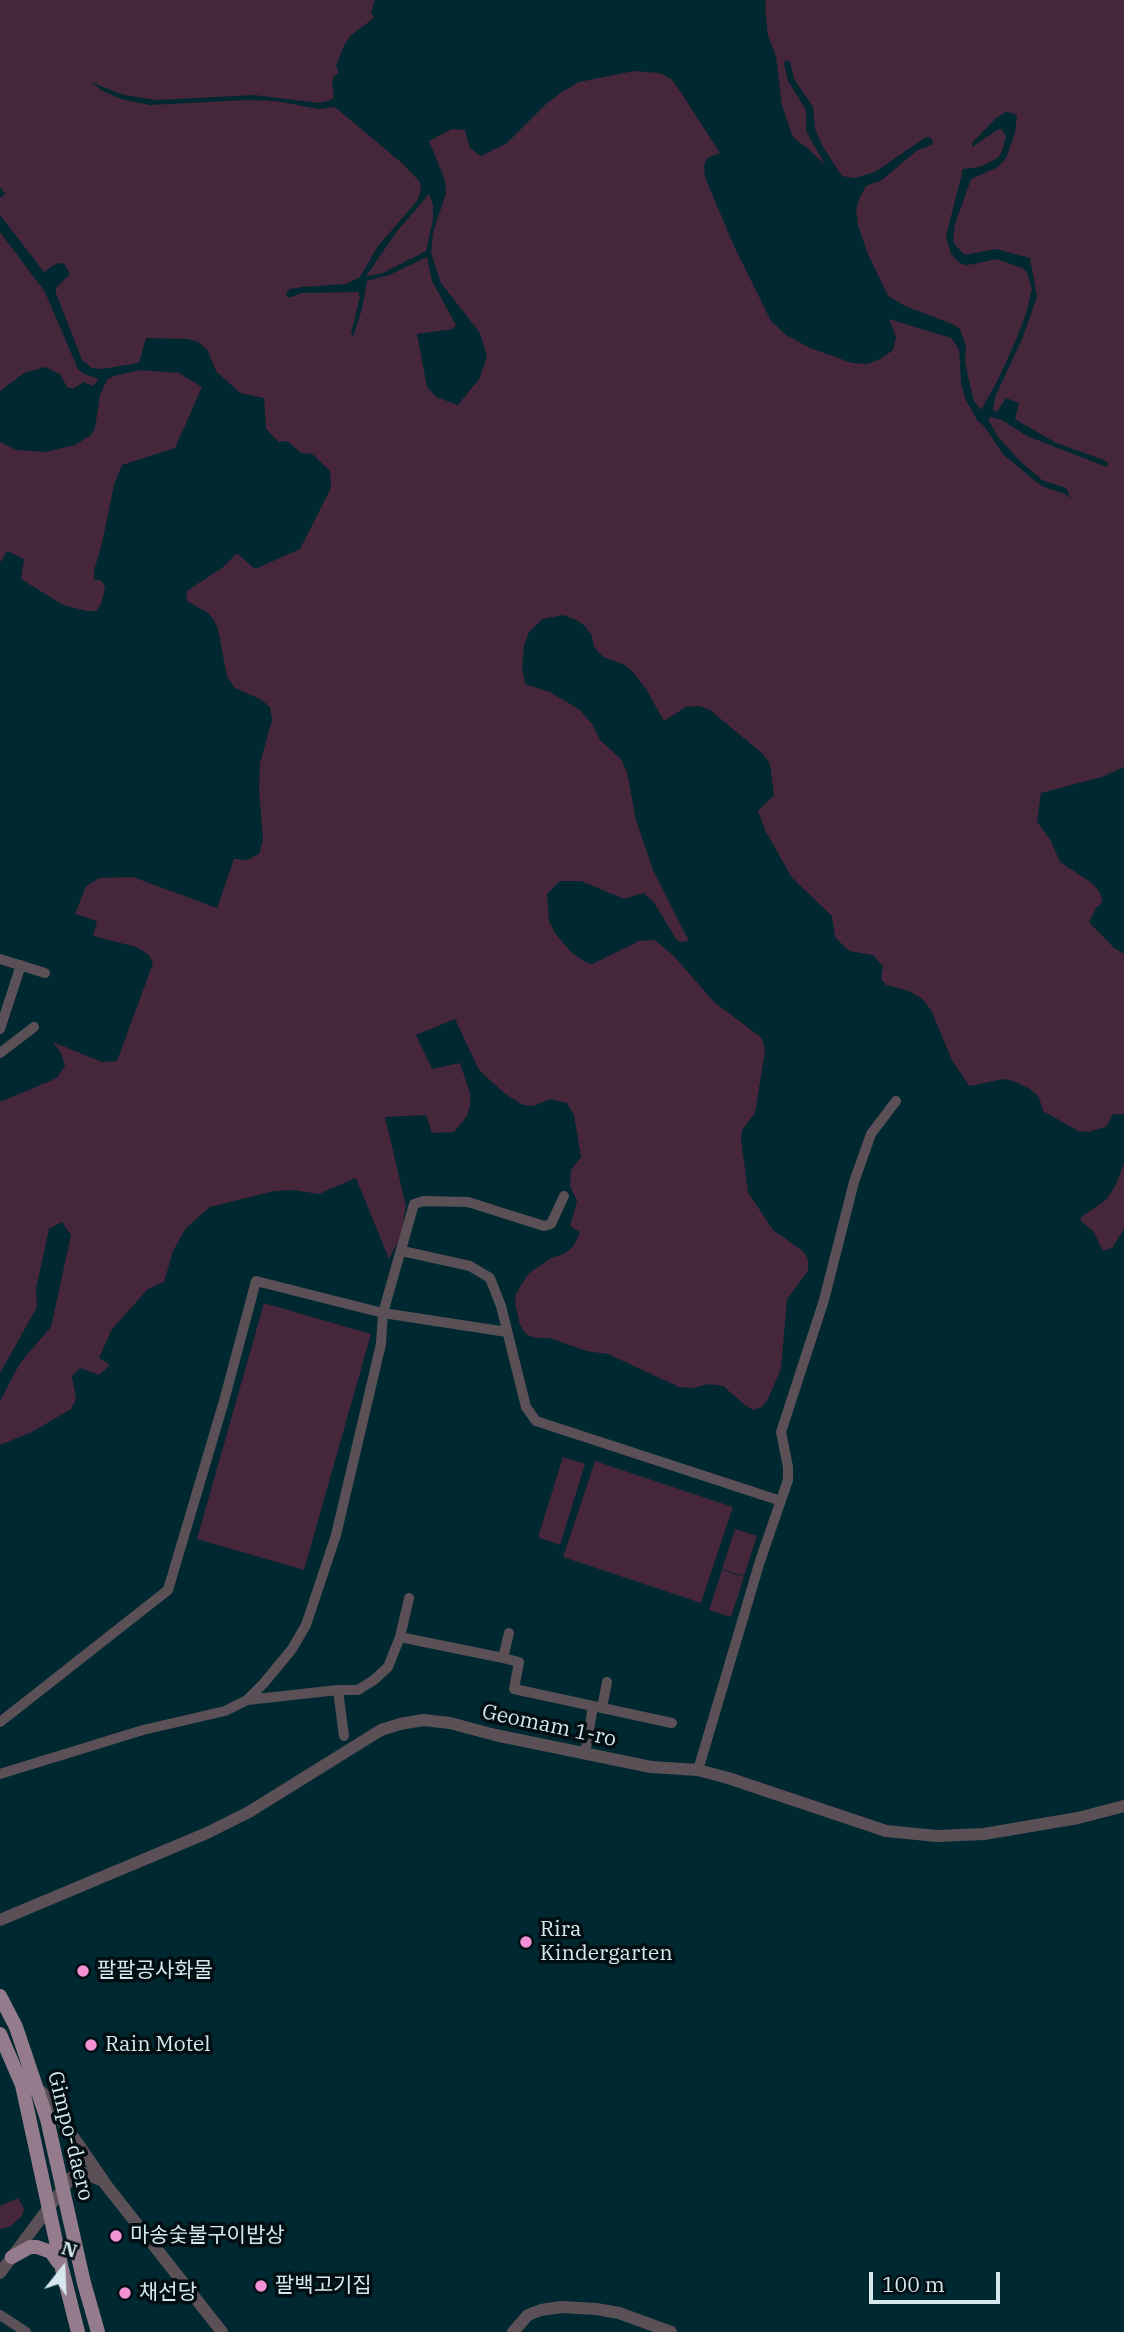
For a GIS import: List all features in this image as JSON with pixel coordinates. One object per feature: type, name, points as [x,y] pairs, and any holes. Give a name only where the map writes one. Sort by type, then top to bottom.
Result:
[{"type":"main road","name":"Gimpo-daero","points":[[0,1996],[16,2026],[47,2119],[98,2332]]},
{"type":"main road","name":"Gimpo-daero","points":[[0,2034],[22,2085],[78,2332]]},
{"type":"main road","points":[[12,2257],[30,2247],[45,2249],[51,2252],[62,2269]]},
{"type":"street","points":[[0,958],[45,973]]},
{"type":"street","points":[[0,1029],[21,965]]},
{"type":"street","points":[[0,1053],[34,1027]]},
{"type":"street","points":[[698,1770],[760,1561],[788,1480],[781,1432],[821,1311],[854,1182],[871,1134],[896,1101]]},
{"type":"street","points":[[0,1774],[130,1734],[225,1711],[247,1700],[264,1683],[292,1649],[306,1625],[336,1535],[382,1344],[383,1313],[414,1204],[424,1201],[468,1202],[544,1226],[551,1224],[564,1196]]},
{"type":"street","points":[[402,1251],[470,1266],[491,1278],[508,1332],[526,1407],[536,1421],[781,1500]]},
{"type":"street","points":[[0,1722],[168,1590],[256,1281],[383,1313],[508,1332]]},
{"type":"street","points":[[247,1700],[358,1690],[374,1680],[388,1667],[400,1637],[409,1598]]},
{"type":"street","points":[[503,1658],[509,1633]]},
{"type":"street","points":[[400,1637],[520,1662],[514,1689],[672,1723]]},
{"type":"street","points":[[585,1754],[597,1707],[607,1682]]},
{"type":"street","points":[[338,1690],[344,1736]]},
{"type":"street","name":"Geomam 1-ro","points":[[0,1920],[229,1823],[381,1730],[423,1720],[450,1723],[651,1767],[698,1770],[886,1831],[914,1835],[984,1834],[1067,1820],[1124,1806]]},
{"type":"street","points":[[36,2083],[103,2181],[222,2332]]},
{"type":"street","points":[[0,2273],[71,2178],[81,2172],[103,2181]]},
{"type":"street","points":[[513,2332],[528,2315],[561,2307],[618,2312],[671,2332]]},
{"type":"street","points":[[3,2317],[26,2332]]},
{"type":"shaded area","points":[[0,0],[375,0],[371,12],[374,18],[351,35],[345,44],[336,65],[339,73],[332,81],[334,98],[328,101],[319,103],[254,95],[156,100],[124,95],[90,82],[121,99],[150,105],[247,100],[276,101],[319,109],[335,107],[403,164],[420,182],[421,191],[417,201],[378,246],[360,277],[346,284],[303,287],[290,289],[286,293],[287,297],[292,297],[301,293],[358,292],[360,297],[351,333],[353,337],[367,281],[389,275],[427,257],[432,281],[456,325],[453,329],[417,334],[427,387],[436,397],[458,405],[479,379],[487,357],[480,333],[441,283],[431,253],[433,233],[446,193],[445,180],[429,141],[452,129],[465,130],[470,148],[481,156],[507,143],[547,103],[579,82],[634,71],[660,73],[671,79],[680,91],[720,153],[707,158],[704,166],[705,177],[734,246],[771,321],[786,335],[810,348],[852,363],[868,364],[893,350],[896,337],[889,319],[951,338],[959,349],[961,383],[965,398],[977,420],[1004,455],[1042,486],[1065,494],[1071,499],[1066,488],[1042,480],[1020,461],[998,437],[988,419],[991,417],[1002,420],[1027,436],[1107,467],[1108,463],[1104,460],[1056,443],[1015,419],[1019,403],[1006,398],[997,412],[993,410],[995,397],[1022,339],[1037,297],[1030,258],[996,249],[965,255],[953,239],[955,224],[971,179],[998,167],[1006,158],[1015,133],[1017,116],[1006,112],[997,117],[972,143],[972,147],[1002,129],[1006,137],[1001,154],[996,159],[980,167],[963,169],[946,236],[951,254],[960,263],[965,265],[997,259],[1022,268],[1027,272],[1032,289],[1016,340],[981,410],[974,401],[965,362],[966,346],[960,329],[888,296],[867,252],[858,225],[856,210],[866,186],[882,180],[916,151],[933,144],[931,138],[926,137],[875,172],[855,178],[842,176],[823,147],[815,129],[813,107],[794,79],[790,62],[786,60],[784,63],[788,81],[806,110],[806,131],[826,166],[794,138],[791,132],[782,106],[776,56],[768,36],[765,8],[766,0],[1124,0],[1124,767],[1102,777],[1041,793],[1037,821],[1051,841],[1060,862],[1092,883],[1099,891],[1103,902],[1096,908],[1089,922],[1113,947],[1124,954],[1124,1114],[1113,1114],[1106,1127],[1088,1132],[1078,1131],[1043,1111],[1039,1097],[1016,1082],[1004,1079],[969,1086],[952,1060],[931,1010],[922,999],[909,991],[886,985],[881,979],[883,966],[873,955],[849,951],[835,937],[832,916],[792,878],[765,830],[758,811],[774,795],[770,764],[763,754],[710,710],[699,706],[686,707],[664,721],[633,672],[625,665],[603,657],[594,647],[592,636],[585,626],[576,620],[563,615],[543,619],[529,632],[524,646],[522,666],[525,684],[550,692],[580,710],[592,724],[600,740],[621,759],[627,772],[636,820],[653,870],[689,941],[680,942],[676,939],[653,901],[643,893],[624,899],[581,881],[560,881],[547,894],[549,921],[555,933],[571,952],[592,964],[639,941],[655,940],[674,956],[714,1002],[762,1038],[765,1051],[755,1113],[742,1130],[741,1139],[748,1192],[773,1230],[804,1252],[808,1260],[808,1271],[787,1299],[781,1369],[762,1407],[754,1410],[746,1406],[723,1386],[708,1384],[693,1388],[679,1387],[608,1354],[586,1351],[550,1338],[535,1338],[526,1334],[520,1325],[515,1303],[516,1294],[528,1274],[573,1247],[580,1232],[570,1226],[577,1201],[570,1186],[571,1170],[581,1157],[574,1115],[567,1103],[550,1099],[534,1106],[523,1105],[504,1093],[479,1070],[455,1019],[416,1035],[432,1069],[460,1063],[470,1093],[467,1116],[454,1132],[432,1133],[426,1115],[385,1117],[406,1206],[401,1236],[389,1259],[356,1178],[319,1194],[294,1190],[275,1191],[210,1207],[186,1228],[173,1251],[164,1282],[148,1289],[112,1329],[99,1358],[110,1365],[99,1375],[80,1368],[72,1376],[76,1399],[71,1409],[32,1432],[0,1445],[0,1401],[20,1363],[51,1327],[71,1235],[62,1222],[49,1229],[36,1289],[37,1307],[0,1373],[0,1102],[57,1078],[65,1066],[61,1053],[53,1042],[102,1062],[117,1061],[153,963],[149,955],[136,947],[93,936],[97,921],[75,914],[86,886],[99,878],[133,877],[217,908],[234,859],[247,860],[259,854],[263,840],[260,763],[272,720],[270,707],[260,699],[235,688],[227,677],[214,620],[207,612],[188,602],[186,596],[188,590],[222,568],[237,553],[255,569],[300,549],[331,488],[330,471],[312,454],[301,453],[287,441],[279,442],[266,429],[264,398],[240,393],[216,371],[207,349],[198,342],[188,339],[146,338],[139,363],[102,369],[92,368],[82,360],[56,293],[56,288],[70,274],[64,264],[57,263],[44,272],[0,215],[0,198],[5,194],[0,187]]},
{"type":"shaded area","points":[[429,194],[433,204],[433,219],[426,251],[383,273],[366,276],[398,230]]},
{"type":"shaded area","points":[[0,232],[45,292],[78,369],[99,379],[93,386],[83,382],[73,389],[67,387],[60,374],[45,367],[24,373],[0,391]]},
{"type":"shaded area","points":[[141,370],[179,373],[202,387],[175,448],[122,465],[114,485],[94,571],[94,579],[102,581],[105,588],[101,604],[96,611],[63,605],[21,579],[24,559],[7,551],[1,562],[0,560],[0,442],[16,450],[45,452],[75,445],[91,435],[95,428],[100,395],[107,380],[113,376]]},
{"type":"shaded area","points":[[1124,1164],[1124,1229],[1112,1248],[1103,1251],[1093,1231],[1081,1221],[1081,1217],[1106,1200]]},
{"type":"shaded area","points":[[264,1303],[371,1334],[304,1570],[197,1539]]},
{"type":"shaded area","points":[[563,1457],[585,1464],[560,1545],[538,1537]]},
{"type":"shaded area","points":[[595,1461],[733,1507],[701,1603],[563,1557]]},
{"type":"shaded area","points":[[735,1529],[757,1536],[744,1576],[722,1569]]},
{"type":"shaded area","points":[[722,1570],[744,1577],[731,1617],[709,1610]]},
{"type":"shaded area","points":[[18,2198],[24,2208],[22,2216],[10,2227],[0,2229],[0,2206]]},
{"type":"place","name":"Rira Kindergarten","points":[[526,1942]]},
{"type":"place","name":"팔팔공사화물","points":[[83,1971]]},
{"type":"place","name":"Rain Motel","points":[[91,2045]]},
{"type":"place","name":"마송숯불구이밥상","points":[[116,2236]]},
{"type":"place","name":"팔백고기집","points":[[261,2286]]},
{"type":"place","name":"채선당","points":[[125,2293]]}]
